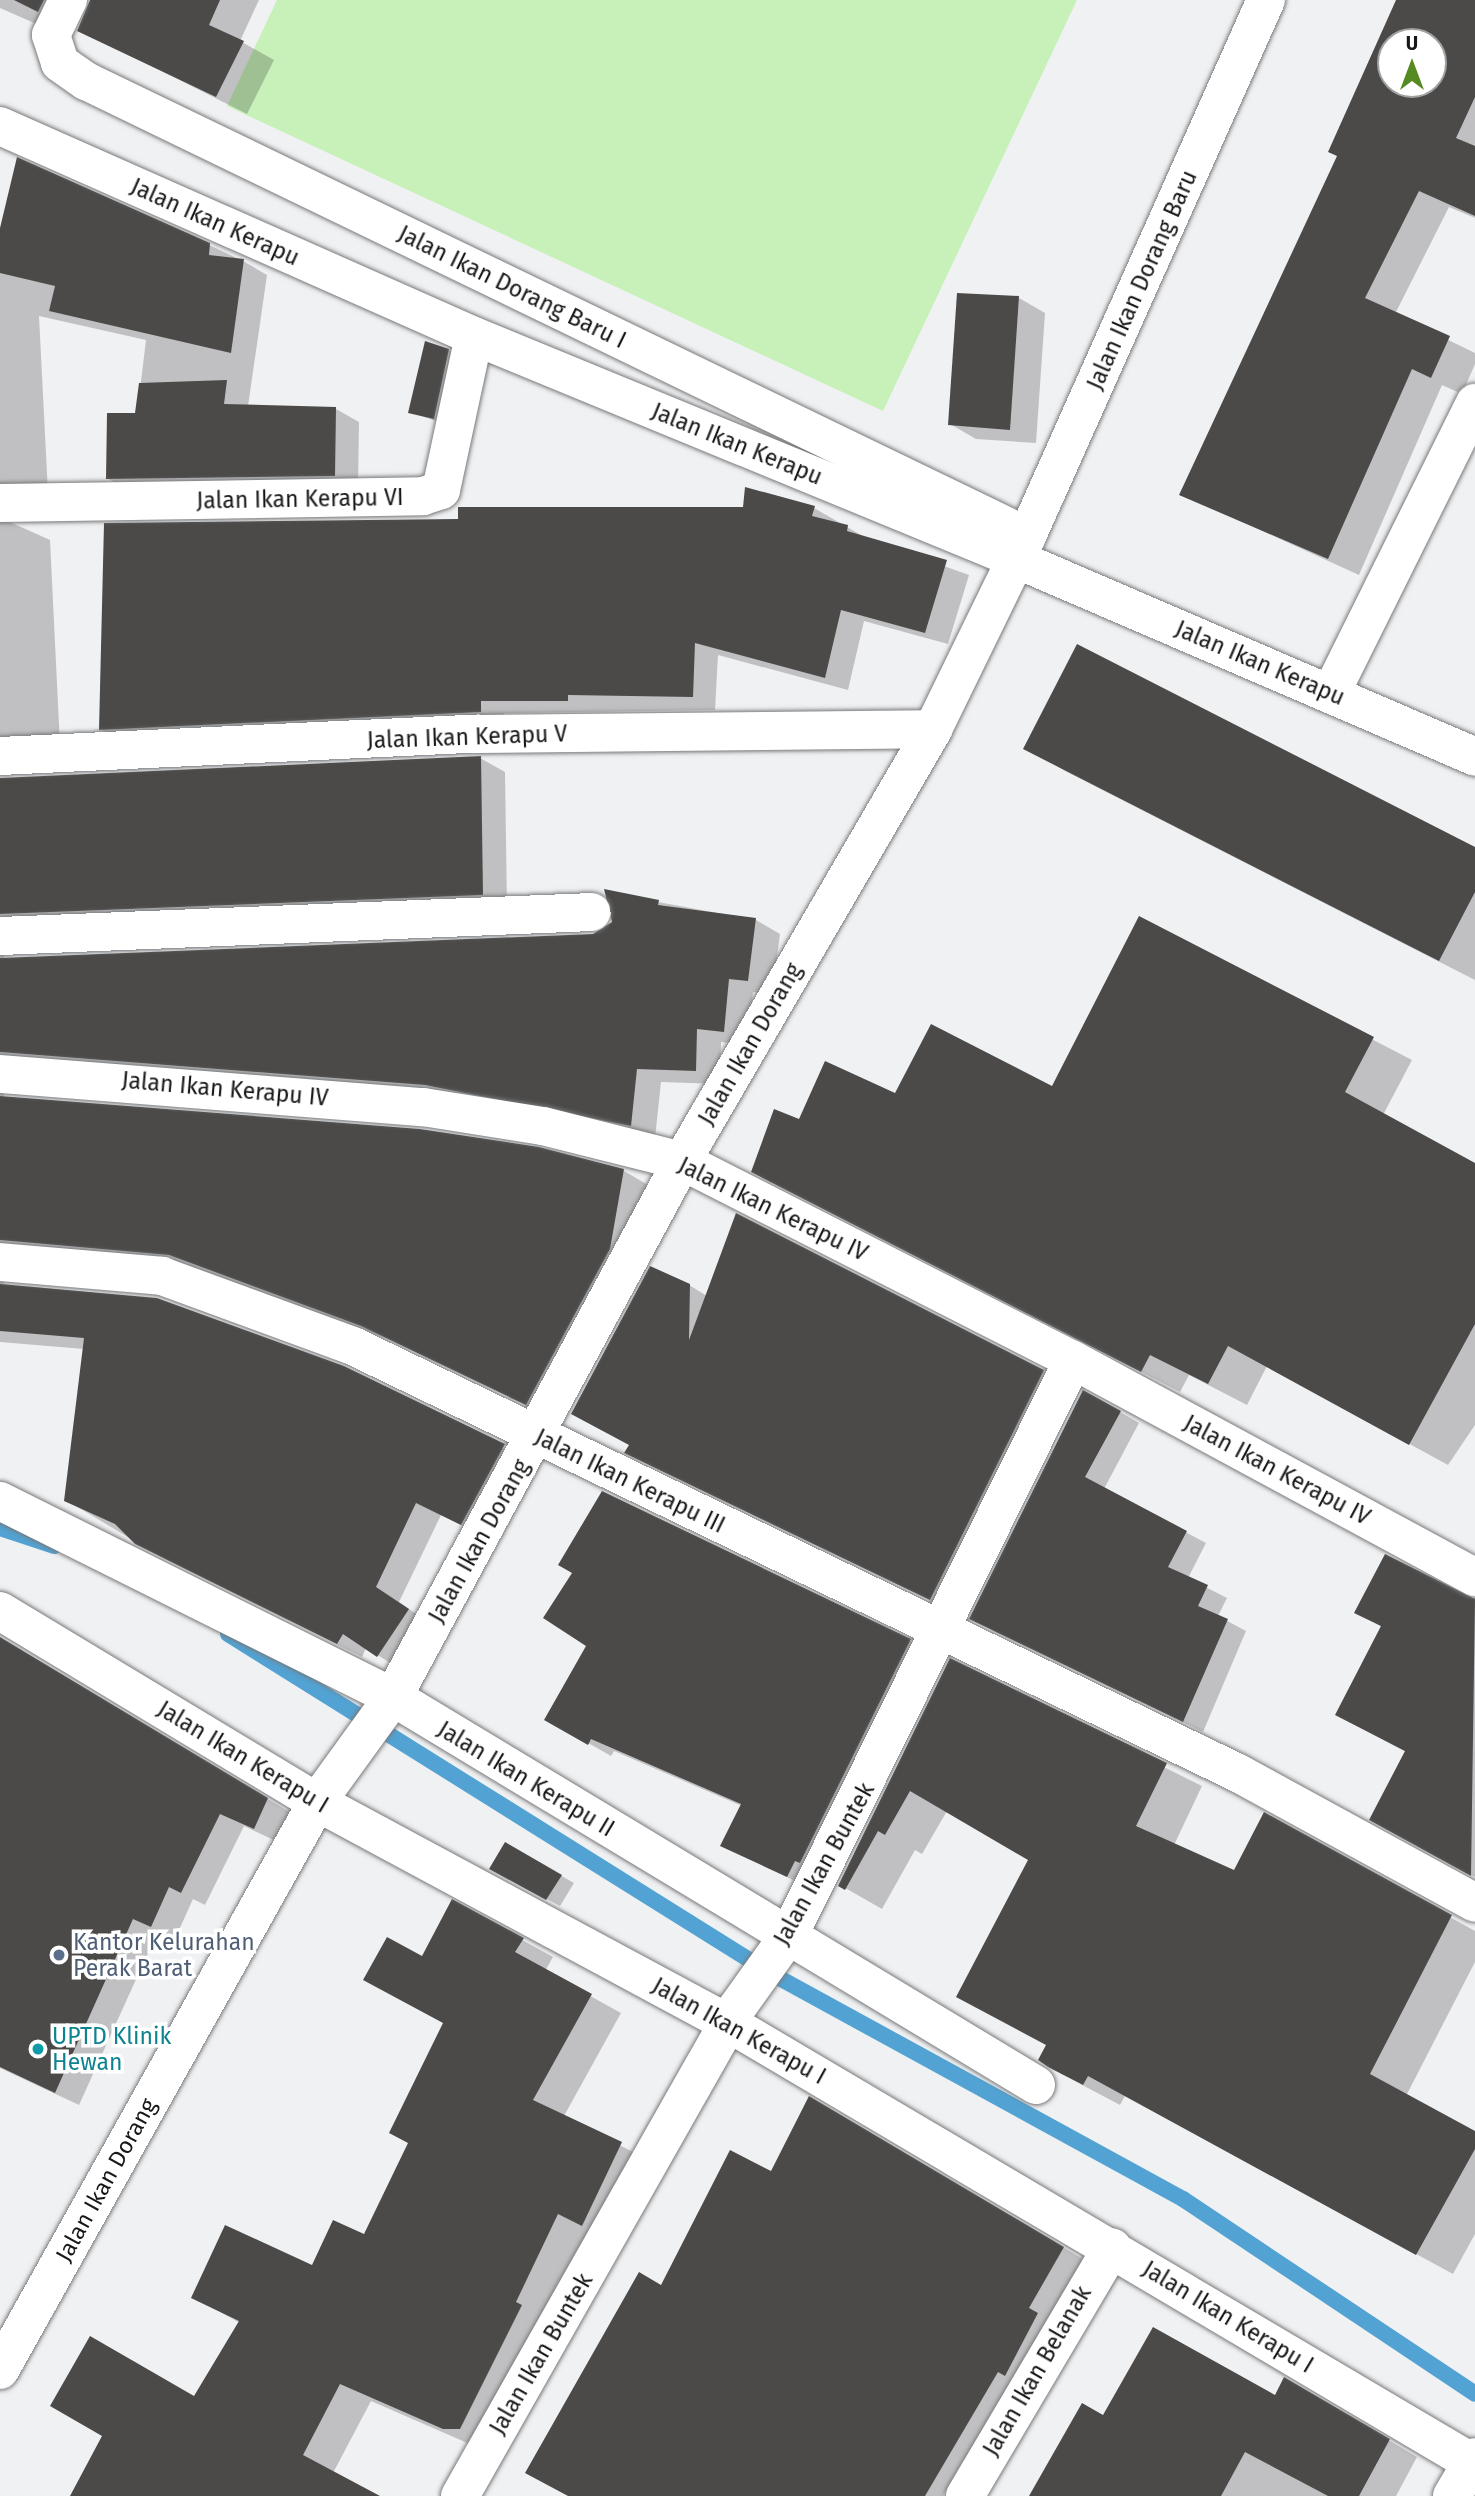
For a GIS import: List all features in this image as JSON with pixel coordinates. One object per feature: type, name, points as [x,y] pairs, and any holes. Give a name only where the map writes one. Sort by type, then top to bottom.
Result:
[{"type":"street","name":"Jalan Ikan Dorang Baru I","points":[[68,0],[51,35],[60,63],[86,81],[1022,548]]},
{"type":"street","name":"Jalan Ikan Dorang Baru","points":[[1022,548],[1266,0]]},
{"type":"street","name":"Jalan Ikan Kerapu","points":[[0,127],[474,336],[1022,548],[1331,693],[1475,757]]},
{"type":"street","name":"Jalan Ikan Kerapu VI","points":[[0,503],[432,493],[448,474],[474,336]]},
{"type":"street","points":[[1331,693],[1475,403]]},
{"type":"street","name":"Jalan Ikan Dorang","points":[[0,2370],[328,1787],[388,1705],[537,1436],[682,1161],[933,729],[1022,548]]},
{"type":"street","name":"Jalan Ikan Kerapu V","points":[[0,756],[475,734],[933,729]]},
{"type":"street","points":[[0,936],[592,912]]},
{"type":"street","name":"Jalan Ikan Kerapu IV","points":[[0,1074],[423,1107],[543,1126],[682,1161],[1073,1360],[1475,1577]]},
{"type":"street","name":"Jalan Ikan Kerapu III","points":[[0,1262],[162,1276],[353,1346],[1238,1773],[1475,1903]]},
{"type":"street","name":"Jalan Ikan Buntek","points":[[460,2496],[733,2016],[780,1947],[941,1632],[1073,1360]]},
{"type":"street","name":"Jalan Ikan Kerapu II","points":[[0,1501],[388,1705],[780,1947],[1036,2085]]},
{"type":"street","name":"Jalan Ikan Kerapu I","points":[[0,1611],[328,1787],[733,2016],[1112,2248],[1473,2459]]},
{"type":"street","name":"Jalan Ikan Belanak","points":[[965,2496],[1112,2248]]},
{"type":"street","points":[[1452,2496],[1473,2459]]},
{"type":"green space","points":[[277,0],[1077,0],[883,411],[227,106]]},
{"type":"building","points":[[14,0],[44,0],[38,12]]},
{"type":"building","points":[[90,0],[220,0],[209,25],[244,41],[216,97],[77,31]]},
{"type":"building","points":[[1396,0],[1475,0],[1475,97],[1456,138],[1475,146],[1475,216],[1419,191],[1365,298],[1450,336],[1431,378],[1412,369],[1328,559],[1179,495],[1337,156],[1328,152],[1377,42],[1377,98],[1447,98],[1447,28],[1383,28]]},
{"type":"building","points":[[17,157],[210,243],[209,255],[244,259],[231,353],[49,311],[55,286],[0,273],[0,228]]},
{"type":"building","points":[[957,293],[1019,296],[1010,430],[948,425]]},
{"type":"building","points":[[425,341],[449,349],[434,419],[408,413]]},
{"type":"building","points":[[227,380],[224,404],[336,407],[335,476],[106,479],[107,413],[135,413],[139,383]]},
{"type":"building","points":[[745,487],[815,506],[812,516],[848,525],[847,531],[947,560],[925,633],[841,610],[825,678],[695,643],[693,697],[568,695],[568,701],[481,701],[481,712],[99,730],[104,523],[458,519],[458,507],[743,507]]},
{"type":"building","points":[[1077,644],[1475,847],[1475,892],[1439,961],[1023,749]]},
{"type":"building","points":[[481,756],[483,895],[0,914],[0,778]]},
{"type":"building","points":[[604,889],[659,900],[658,905],[756,918],[748,981],[729,979],[724,1032],[697,1029],[696,1071],[637,1069],[631,1126],[425,1085],[0,1052],[0,958],[593,934],[612,922]]},
{"type":"building","points":[[1139,916],[1374,1037],[1345,1092],[1475,1163],[1475,1324],[1409,1445],[1228,1346],[1208,1384],[1150,1355],[1141,1372],[751,1172],[774,1109],[799,1119],[825,1061],[895,1093],[931,1024],[1052,1086]]},
{"type":"building","points":[[0,1096],[420,1129],[539,1147],[624,1169],[610,1249],[526,1405],[361,1326],[169,1255],[0,1240]]},
{"type":"building","points":[[736,1213],[1044,1370],[930,1600],[624,1453],[629,1445],[571,1414],[650,1266],[690,1284],[689,1340]]},
{"type":"building","points":[[0,1284],[157,1298],[344,1366],[505,1444],[461,1525],[416,1503],[376,1587],[409,1609],[377,1657],[343,1634],[337,1644],[135,1544],[115,1524],[64,1501],[84,1338],[0,1331]]},
{"type":"building","points":[[1083,1390],[1121,1411],[1085,1477],[1187,1531],[1168,1567],[1208,1585],[1198,1606],[1228,1619],[1183,1722],[969,1619]]},
{"type":"building","points":[[602,1491],[911,1639],[800,1863],[795,1861],[787,1877],[720,1846],[741,1804],[591,1739],[588,1745],[544,1720],[586,1646],[543,1618],[572,1573],[558,1565]]},
{"type":"building","points":[[1385,1554],[1475,1599],[1471,1876],[1369,1820],[1405,1751],[1335,1715],[1381,1626],[1354,1613]]},
{"type":"building","points":[[0,1637],[268,1798],[254,1829],[220,1814],[181,1893],[169,1887],[151,1927],[133,1919],[55,2093],[0,2067]]},
{"type":"building","points":[[950,1658],[1167,1763],[1136,1826],[1234,1870],[1264,1812],[1452,1915],[1370,2074],[1475,2131],[1475,2149],[1416,2255],[1088,2076],[1083,2085],[1048,2067],[1038,2060],[1046,2045],[956,1997],[1028,1860],[910,1791],[885,1835],[878,1831],[845,1890],[838,1886]]},
{"type":"building","points":[[505,1842],[562,1875],[546,1900],[489,1869]]},
{"type":"building","points":[[452,1899],[524,1938],[515,1952],[592,1994],[533,2100],[622,2142],[582,2226],[558,2214],[516,2302],[522,2305],[460,2429],[443,2429],[340,2384],[303,2455],[380,2496],[70,2496],[102,2436],[50,2406],[90,2336],[194,2396],[239,2321],[191,2298],[225,2225],[312,2265],[333,2220],[364,2234],[408,2143],[389,2133],[443,2023],[363,1980],[387,1937],[422,1956]]},
{"type":"building","points":[[809,2096],[1064,2247],[1029,2308],[1038,2313],[1005,2376],[998,2372],[925,2496],[568,2496],[525,2473],[639,2272],[661,2285],[730,2150],[771,2171]]},
{"type":"building","points":[[1153,2327],[1275,2395],[1284,2377],[1390,2439],[1359,2496],[1328,2496],[1245,2452],[1221,2496],[1029,2496],[1082,2403],[1103,2415]]},
{"type":"waterway","points":[[0,1528],[54,1546]]},
{"type":"waterway","points":[[228,1634],[772,1974],[1183,2199],[1475,2394]]},
{"type":"place","name":"Kantor Kelurahan Perak Barat","points":[[59,1955]]},
{"type":"place","name":"UPTD Klinik Hewan","points":[[38,2049]]}]
